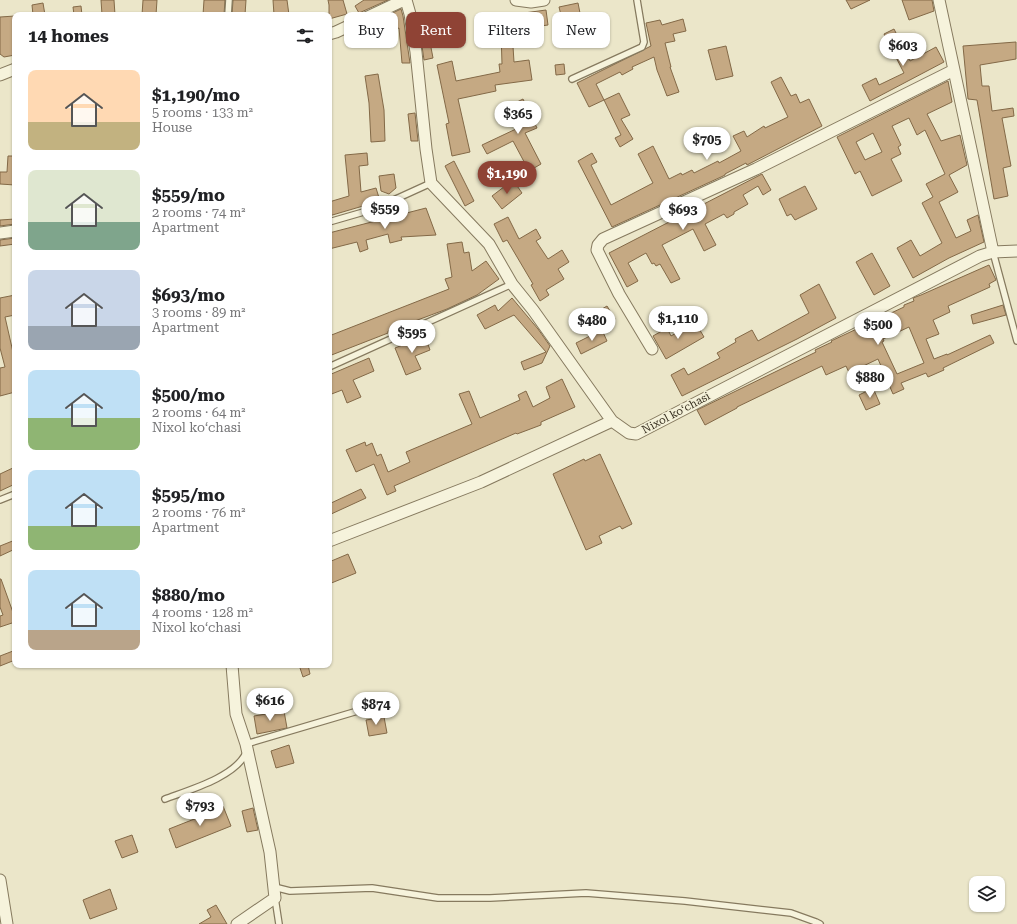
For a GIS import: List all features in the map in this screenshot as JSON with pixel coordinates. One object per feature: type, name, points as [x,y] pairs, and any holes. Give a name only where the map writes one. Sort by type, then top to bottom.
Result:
[{"type":"street","points":[[332,33],[405,0],[410,14],[416,52],[431,183],[489,244],[512,284],[533,310],[612,421],[481,482],[332,540]]},
{"type":"street","points":[[516,0],[531,2],[544,0]]},
{"type":"street","points":[[939,0],[993,252]]},
{"type":"street","points":[[0,74],[12,70]]},
{"type":"street","points":[[652,349],[619,294],[597,250],[598,245],[603,239],[756,169],[954,70]]},
{"type":"street","points":[[0,233],[12,231]]},
{"type":"street","name":"Nixol koʻchasi","points":[[612,421],[630,433],[636,434],[980,256],[993,252],[1017,251]]},
{"type":"street","points":[[232,668],[236,714],[247,747],[270,852],[275,892],[238,924]]},
{"type":"street","points":[[0,880],[7,924]]},
{"type":"lane","points":[[228,12],[229,0]]},
{"type":"lane","points":[[572,79],[642,47],[644,42],[637,0]]},
{"type":"lane","points":[[332,221],[374,209],[431,183]]},
{"type":"lane","points":[[993,252],[1017,341]]},
{"type":"lane","points":[[332,366],[512,284]]},
{"type":"lane","points":[[0,500],[12,495]]},
{"type":"lane","points":[[165,799],[218,778],[243,760],[247,747],[388,702]]},
{"type":"lane","points":[[279,924],[275,892],[290,890],[372,888],[438,898],[490,898],[586,893],[685,901],[791,913],[820,924]]},
{"type":"building","points":[[101,0],[114,0],[115,12],[102,12]]},
{"type":"building","points":[[143,0],[157,0],[156,12],[142,12]]},
{"type":"building","points":[[204,0],[225,0],[224,12],[203,12]]},
{"type":"building","points":[[233,0],[246,0],[245,12],[232,12]]},
{"type":"building","points":[[273,0],[287,0],[289,12],[274,12]]},
{"type":"building","points":[[328,0],[343,0],[346,12],[344,12],[344,15],[332,18],[332,12],[329,12]]},
{"type":"building","points":[[364,0],[388,0],[361,12],[358,12],[355,6]]},
{"type":"building","points":[[846,0],[870,0],[851,9]]},
{"type":"building","points":[[902,0],[932,0],[934,11],[909,20]]},
{"type":"building","points":[[43,3],[44,12],[33,12],[32,5]]},
{"type":"building","points":[[578,3],[580,12],[560,12],[559,7]]},
{"type":"building","points":[[81,6],[82,12],[74,12],[73,7]]},
{"type":"building","points":[[401,9],[406,36],[406,48],[408,48],[410,63],[402,63],[398,28],[398,12],[395,12]]},
{"type":"building","points":[[546,10],[548,25],[544,26],[544,12],[531,12]]},
{"type":"building","points":[[12,16],[12,56],[4,57],[0,54],[0,17]]},
{"type":"building","points":[[683,19],[686,31],[673,34],[675,41],[665,43],[670,67],[679,92],[667,96],[657,70],[654,57],[632,67],[633,69],[622,75],[620,72],[596,84],[604,100],[589,107],[577,83],[651,46],[646,23],[660,20],[662,25]]},
{"type":"building","points":[[894,29],[910,61],[936,47],[944,62],[870,101],[862,85],[876,78],[879,85],[904,73],[884,34]]},
{"type":"building","points":[[1016,42],[1016,59],[980,65],[982,86],[989,86],[992,111],[1013,108],[1014,116],[1002,118],[1011,166],[1003,168],[1008,196],[994,199],[977,100],[968,99],[963,46]]},
{"type":"building","points":[[726,46],[733,76],[716,80],[708,50]]},
{"type":"building","points":[[422,48],[431,48],[433,58],[424,60]]},
{"type":"building","points":[[502,48],[513,48],[514,62],[529,60],[532,80],[495,85],[496,91],[458,99],[470,152],[452,156],[446,124],[449,123],[437,65],[452,61],[456,81],[500,72],[499,64],[502,64]]},
{"type":"building","points":[[564,64],[565,74],[556,75],[555,65]]},
{"type":"building","points":[[378,74],[384,110],[385,141],[371,142],[369,103],[365,76]]},
{"type":"building","points":[[781,77],[791,96],[796,94],[800,103],[809,99],[822,126],[747,165],[746,163],[721,177],[612,227],[578,161],[592,153],[597,162],[591,165],[611,205],[653,183],[638,154],[653,146],[669,179],[681,173],[682,175],[692,170],[694,173],[718,161],[719,163],[741,151],[733,136],[744,131],[747,137],[764,126],[765,128],[788,117],[771,82]]},
{"type":"building","points":[[948,81],[952,102],[927,114],[941,141],[960,135],[967,165],[949,175],[958,192],[939,202],[956,238],[971,231],[967,220],[978,215],[984,242],[949,258],[913,278],[897,248],[911,240],[920,256],[942,243],[922,203],[933,197],[926,184],[945,174],[925,130],[917,135],[909,118],[892,126],[901,145],[898,147],[901,154],[891,159],[902,181],[872,196],[860,171],[855,174],[837,137]],"holes":[[[873,133],[882,152],[865,160],[856,142]]]},
{"type":"building","points":[[619,93],[630,115],[621,119],[633,139],[620,147],[615,138],[621,135],[604,100]]},
{"type":"building","points":[[523,99],[537,128],[525,133],[541,164],[529,171],[513,141],[487,154],[482,145],[516,129],[505,108]]},
{"type":"building","points":[[415,113],[418,141],[411,141],[408,114]]},
{"type":"building","points":[[367,153],[368,165],[359,166],[361,192],[376,188],[380,201],[332,215],[332,201],[349,196],[345,155]]},
{"type":"building","points":[[8,156],[12,156],[12,185],[0,184],[0,172],[7,172]]},
{"type":"building","points":[[454,161],[474,201],[465,206],[445,166]]},
{"type":"building","points":[[394,174],[396,188],[389,194],[381,191],[379,176]]},
{"type":"building","points":[[762,174],[771,190],[763,195],[758,186],[743,195],[748,204],[727,218],[724,214],[705,224],[716,245],[704,251],[693,229],[662,245],[680,279],[671,283],[660,264],[656,266],[654,263],[652,264],[646,253],[628,263],[638,281],[627,287],[609,253]]},
{"type":"building","points":[[513,180],[522,193],[502,209],[492,196]]},
{"type":"building","points":[[805,186],[817,209],[795,220],[791,214],[787,216],[779,199]]},
{"type":"building","points":[[426,208],[436,235],[401,237],[402,240],[390,243],[388,234],[366,240],[368,249],[360,252],[357,242],[332,248],[332,232]]},
{"type":"building","points":[[508,217],[519,239],[536,229],[541,238],[536,241],[548,259],[562,250],[569,262],[558,269],[564,279],[546,290],[549,295],[540,301],[531,285],[533,284],[507,240],[503,242],[494,224]]},
{"type":"building","points":[[12,219],[12,224],[0,226],[0,220]]},
{"type":"building","points":[[12,238],[12,244],[0,246],[0,240]]},
{"type":"building","points":[[462,242],[464,253],[469,252],[472,271],[486,261],[499,279],[477,295],[447,309],[388,331],[388,333],[332,355],[332,335],[449,289],[445,279],[452,277],[447,244]]},
{"type":"building","points":[[872,253],[890,286],[874,295],[856,262]]},
{"type":"building","points":[[989,265],[996,280],[989,284],[990,287],[948,306],[950,312],[933,320],[939,334],[926,339],[934,359],[947,355],[990,335],[994,343],[928,377],[926,373],[901,383],[904,389],[893,394],[878,359],[859,368],[862,374],[852,379],[846,366],[826,375],[822,366],[737,407],[705,425],[697,410],[816,352],[815,350],[832,342],[831,341],[904,307],[904,305],[914,301],[913,298]],"holes":[[[909,327],[924,363],[897,374],[882,342],[884,341],[883,339]]]},
{"type":"building","points":[[819,284],[836,318],[682,396],[671,375],[684,368],[688,375],[720,358],[717,353],[736,342],[735,339],[752,330],[758,341],[809,313],[800,295]]},
{"type":"building","points":[[12,296],[12,316],[5,317],[12,348],[12,393],[0,396],[0,368],[5,367],[0,348],[0,298]]},
{"type":"building","points":[[512,298],[550,346],[542,363],[524,370],[521,362],[546,352],[514,315],[485,329],[477,315],[495,305],[498,311]]},
{"type":"building","points":[[1003,305],[1006,315],[973,324],[971,315]]},
{"type":"building","points":[[607,306],[615,319],[600,329],[592,315]]},
{"type":"building","points":[[695,322],[704,337],[666,359],[653,336],[667,328],[671,336]]},
{"type":"building","points":[[602,330],[607,341],[581,354],[576,343]]},
{"type":"building","points":[[425,336],[430,350],[415,356],[421,369],[406,375],[395,348]]},
{"type":"building","points":[[369,358],[374,371],[353,380],[361,397],[347,403],[342,390],[332,394],[332,374]]},
{"type":"building","points":[[562,379],[575,407],[541,422],[541,425],[517,434],[516,433],[394,486],[396,491],[387,495],[374,464],[356,472],[346,450],[365,442],[366,446],[372,443],[377,456],[381,454],[388,472],[410,462],[406,452],[472,424],[459,394],[469,391],[480,418],[520,400],[518,395],[526,391],[533,407],[550,398],[546,387]]},
{"type":"building","points":[[873,388],[880,404],[866,410],[859,395]]},
{"type":"building","points":[[600,454],[632,524],[622,529],[620,526],[599,536],[602,543],[586,550],[553,474],[584,459],[585,461]]},
{"type":"building","points":[[12,468],[12,485],[0,491],[0,474]]},
{"type":"building","points":[[361,489],[366,498],[332,514],[332,503]]},
{"type":"building","points":[[12,541],[12,550],[0,556],[0,546]]},
{"type":"building","points":[[348,554],[356,573],[332,583],[332,561]]},
{"type":"building","points":[[1,579],[12,610],[12,623],[0,627],[0,616],[3,615],[0,607]]},
{"type":"building","points":[[12,651],[12,661],[0,666],[0,656]]},
{"type":"building","points":[[300,668],[309,668],[310,674],[303,677]]},
{"type":"building","points":[[284,711],[287,728],[257,734],[254,716]]},
{"type":"building","points":[[384,717],[387,733],[369,736],[366,720]]},
{"type":"building","points":[[289,745],[294,763],[276,768],[271,751]]},
{"type":"building","points":[[223,806],[231,826],[176,848],[169,829]]},
{"type":"building","points":[[253,808],[258,830],[247,832],[242,811]]},
{"type":"building","points":[[132,835],[138,852],[122,858],[115,841]]},
{"type":"building","points":[[110,889],[117,909],[90,919],[83,900]]},
{"type":"building","points":[[216,905],[227,924],[199,924],[211,917],[207,910]]}]
